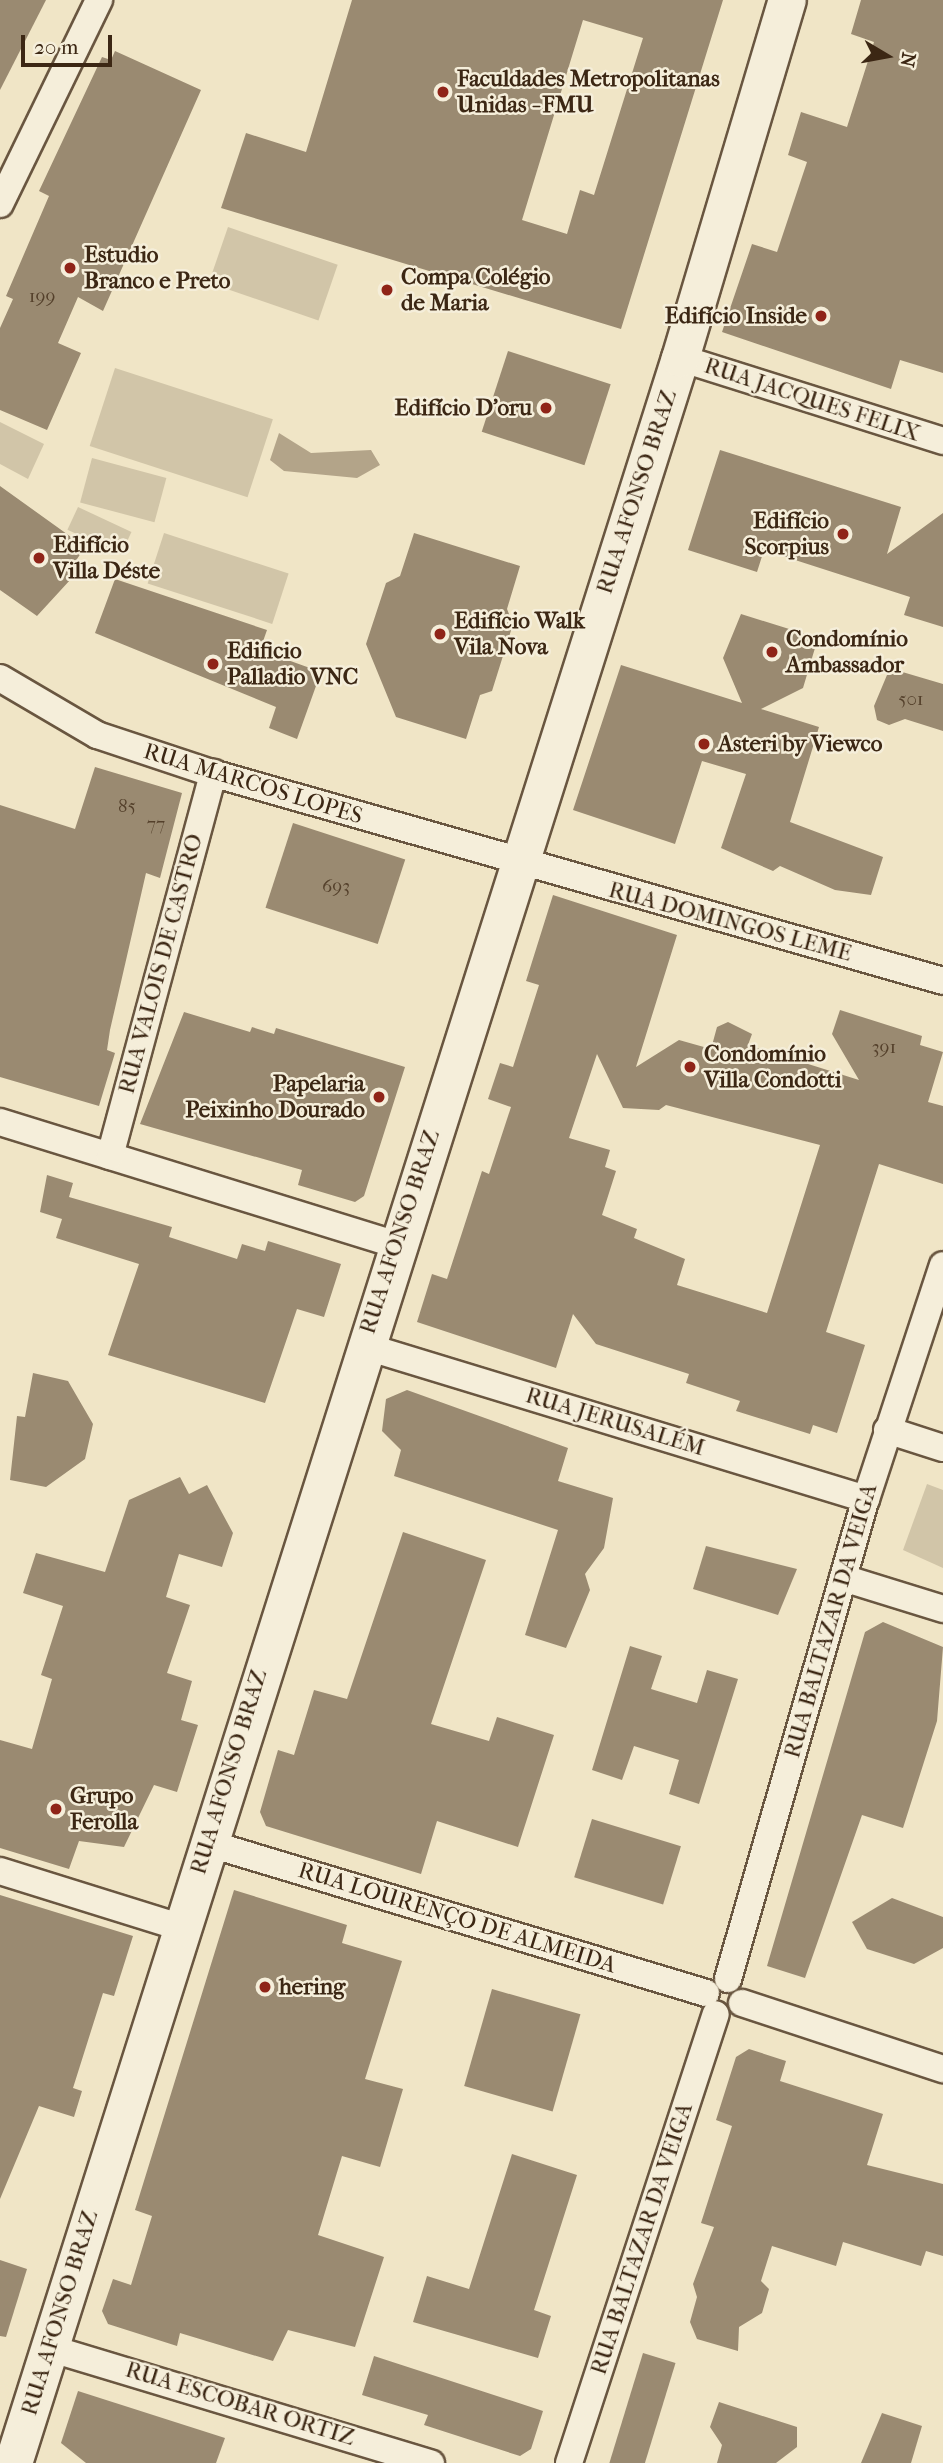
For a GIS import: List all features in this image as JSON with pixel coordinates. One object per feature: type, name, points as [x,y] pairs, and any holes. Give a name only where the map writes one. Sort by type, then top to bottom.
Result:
[{"type":"street","points":[[0,204],[99,0]]},
{"type":"street","name":"RUA AFONSO BRAZ","points":[[13,2463],[517,863],[680,358],[788,0]]},
{"type":"street","name":"RUA JACQUES FELIX","points":[[680,358],[943,441]]},
{"type":"street","name":"RUA MARCOS LOPES","points":[[0,678],[97,734],[213,773],[517,863]]},
{"type":"street","name":"RUA VALOIS DE CASTRO","points":[[110,1156],[213,773]]},
{"type":"street","name":"RUA DOMINGOS LEME","points":[[517,863],[943,981]]},
{"type":"street","points":[[0,1122],[397,1245]]},
{"type":"street","name":"RUA BALTAZAR DA VEIGA","points":[[569,2463],[717,1995],[887,1430],[943,1265]]},
{"type":"street","name":"RUA JERUSALÉM","points":[[364,1346],[866,1499]]},
{"type":"street","points":[[887,1430],[943,1448]]},
{"type":"street","points":[[843,1578],[943,1609]]},
{"type":"street","name":"RUA LOURENÇO DE ALMEIDA","points":[[207,1843],[717,1995]]},
{"type":"street","points":[[0,1871],[180,1927]]},
{"type":"street","points":[[717,1995],[743,1993],[742,2003],[943,2069]]},
{"type":"street","name":"RUA ESCOBAR ORTIZ","points":[[49,2348],[431,2463]]},
{"type":"shaded area","points":[[228,227],[338,265],[318,321],[209,283]]},
{"type":"shaded area","points":[[115,368],[273,419],[248,497],[90,446]]},
{"type":"shaded area","points":[[0,422],[44,444],[28,479],[0,464]]},
{"type":"shaded area","points":[[279,433],[311,453],[371,450],[380,465],[357,478],[284,471],[270,460]]},
{"type":"shaded area","points":[[92,458],[166,478],[154,522],[80,502]]},
{"type":"shaded area","points":[[78,507],[131,532],[121,555],[67,530]]},
{"type":"shaded area","points":[[164,533],[289,573],[272,624],[148,583]]},
{"type":"shaded area","points":[[927,1484],[943,1490],[943,1568],[903,1550]]},
{"type":"building","points":[[0,0],[46,0],[0,90]]},
{"type":"building","points":[[352,0],[723,0],[621,329],[221,208],[246,133],[306,152]],"holes":[[[583,20],[643,38],[594,195],[580,190],[567,234],[522,220]]]},
{"type":"building","points":[[861,0],[943,0],[943,373],[900,360],[891,389],[722,332],[752,244],[777,252],[807,162],[788,155],[801,112],[847,127],[874,42],[851,34]]},
{"type":"building","points":[[115,51],[201,90],[103,311],[78,297],[58,343],[81,353],[47,430],[0,410],[0,328],[13,299],[6,296],[49,196],[39,191],[102,57],[111,60]]},
{"type":"building","name":"Edifício D'oru","points":[[508,351],[611,384],[584,465],[482,432]]},
{"type":"building","points":[[720,450],[901,507],[887,554],[943,513],[943,627],[904,615],[910,597],[764,550],[757,572],[688,550]]},
{"type":"building","name":"Edifício Villa Déste","points":[[0,486],[85,547],[73,565],[82,567],[37,616],[0,590]]},
{"type":"building","name":"Edifício Walk Vila Nova","points":[[414,533],[520,566],[507,609],[513,624],[492,691],[480,695],[466,739],[396,717],[366,644],[386,583],[400,576]]},
{"type":"building","name":"Edificio Palladio VNC","points":[[115,579],[267,630],[260,650],[321,672],[297,739],[269,728],[276,707],[95,633]]},
{"type":"building","name":"Asteri by Viewco","points":[[741,614],[818,638],[803,688],[761,709],[819,727],[790,822],[883,857],[871,895],[835,890],[780,866],[773,871],[721,848],[746,774],[702,761],[675,844],[573,810],[621,665],[742,703],[723,658]]},
{"type":"building","points":[[899,671],[943,684],[943,731],[905,719],[889,725],[877,720],[874,706],[887,675]]},
{"type":"building","points":[[95,767],[182,793],[160,878],[146,873],[110,1030],[107,1050],[115,1053],[99,1106],[0,1077],[0,805],[75,829]]},
{"type":"building","points":[[293,823],[405,859],[378,944],[265,908]]},
{"type":"building","points":[[553,895],[677,935],[636,1067],[679,1040],[711,1049],[717,1027],[728,1022],[752,1034],[748,1045],[859,1080],[832,1034],[840,1010],[922,1036],[920,1045],[943,1052],[928,1102],[943,1106],[943,1184],[879,1164],[826,1332],[865,1345],[837,1433],[813,1425],[810,1434],[736,1411],[740,1401],[686,1383],[689,1374],[596,1344],[573,1314],[556,1368],[417,1322],[432,1274],[447,1279],[482,1171],[489,1174],[511,1107],[488,1099],[500,1063],[513,1067],[539,985],[526,981]],"holes":[[[597,1054],[623,1108],[659,1110],[666,1105],[820,1145],[767,1313],[677,1285],[685,1259],[634,1238],[637,1229],[602,1215],[616,1171],[605,1167],[610,1150],[569,1138]]]},
{"type":"building","points":[[184,1012],[250,1032],[252,1027],[274,1034],[276,1028],[405,1067],[364,1196],[355,1202],[298,1185],[302,1170],[140,1124]]},
{"type":"building","points":[[47,1175],[73,1183],[69,1197],[172,1227],[169,1237],[237,1259],[242,1244],[265,1251],[268,1241],[341,1264],[324,1317],[297,1309],[265,1403],[108,1355],[139,1264],[56,1238],[62,1219],[40,1212]]},
{"type":"building","points":[[33,1373],[68,1381],[93,1424],[85,1459],[46,1487],[10,1480],[17,1416],[25,1417]]},
{"type":"building","points":[[407,1390],[568,1448],[558,1481],[613,1498],[604,1548],[585,1574],[590,1590],[566,1648],[525,1635],[558,1530],[394,1476],[401,1450],[382,1431],[386,1399]]},
{"type":"building","points":[[180,1477],[189,1494],[207,1485],[233,1533],[222,1567],[179,1554],[166,1597],[190,1605],[167,1673],[192,1681],[181,1720],[198,1725],[177,1792],[154,1785],[124,1847],[79,1841],[69,1869],[0,1848],[0,1740],[32,1749],[52,1679],[41,1675],[63,1606],[23,1593],[36,1553],[105,1572],[129,1500]]},
{"type":"building","points":[[403,1532],[486,1560],[431,1724],[489,1741],[497,1717],[554,1735],[518,1847],[437,1821],[421,1874],[266,1826],[260,1812],[278,1750],[294,1755],[314,1690],[347,1699]]},
{"type":"building","points":[[706,1546],[797,1569],[778,1615],[693,1589]]},
{"type":"building","points":[[883,1622],[943,1647],[937,1721],[903,1828],[862,1815],[805,1978],[767,1966],[865,1632]]},
{"type":"building","points":[[630,1646],[662,1656],[651,1689],[697,1703],[707,1670],[738,1679],[699,1804],[669,1794],[679,1760],[634,1746],[622,1780],[592,1770]]},
{"type":"building","points":[[592,1819],[681,1846],[663,1905],[574,1877]]},
{"type":"building","points":[[234,1890],[347,1925],[342,1943],[402,1961],[365,2079],[403,2089],[380,2167],[342,2156],[318,2235],[384,2257],[355,2347],[288,2330],[273,2361],[180,2333],[177,2346],[108,2324],[102,2311],[113,2279],[131,2285],[152,2216],[135,2210]]},
{"type":"building","points":[[0,1895],[133,1936],[114,1996],[103,1993],[73,2088],[82,2091],[74,2117],[39,2106],[0,2199]]},
{"type":"building","points":[[892,1898],[943,1917],[943,1948],[914,1964],[867,1949],[852,1922]]},
{"type":"building","points":[[492,1989],[580,2014],[553,2111],[464,2086]]},
{"type":"building","points":[[749,2049],[786,2061],[780,2081],[883,2114],[867,2165],[943,2184],[943,2256],[926,2251],[921,2266],[843,2242],[836,2266],[772,2246],[761,2281],[769,2289],[762,2313],[739,2327],[738,2351],[697,2339],[690,2322],[697,2297],[693,2284],[714,2227],[701,2223],[732,2126],[716,2120],[736,2057]]},
{"type":"building","points":[[512,2154],[577,2175],[534,2310],[551,2316],[538,2358],[413,2322],[427,2276],[469,2289]]},
{"type":"building","points":[[0,2260],[27,2269],[6,2337],[0,2336]]},
{"type":"building","points":[[643,2353],[676,2363],[645,2463],[609,2463]]},
{"type":"building","points":[[374,2356],[543,2411],[531,2449],[520,2456],[424,2425],[428,2415],[362,2395]]},
{"type":"building","points":[[78,2391],[225,2438],[216,2463],[86,2463],[61,2443]]},
{"type":"building","points":[[719,2402],[797,2427],[797,2447],[776,2463],[717,2463],[722,2445],[710,2427]]},
{"type":"building","points":[[882,2413],[922,2426],[911,2463],[861,2463]]},
{"type":"place","name":"Faculdades Metropolitanas Unidas - FMU","points":[[443,92]]},
{"type":"place","name":"Estudio Branco e Preto","points":[[70,268]]},
{"type":"place","name":"Compa Colégio de Maria","points":[[387,290]]},
{"type":"place","name":"Edifício Inside","points":[[821,316]]},
{"type":"place","name":"Edifício D'oru","points":[[546,408]]},
{"type":"place","name":"Edifício Scorpius","points":[[843,534]]},
{"type":"place","name":"Edifício Villa Déste","points":[[39,558]]},
{"type":"place","name":"Edifício Walk Vila Nova","points":[[440,634]]},
{"type":"place","name":"Condomínio Ambassador","points":[[772,652]]},
{"type":"place","name":"Edificio Palladio VNC","points":[[213,664]]},
{"type":"place","name":"Asteri by Viewco","points":[[704,744]]},
{"type":"place","name":"Condomínio Villa Condotti","points":[[690,1067]]},
{"type":"place","name":"Papelaria Peixinho Dourado","points":[[379,1097]]},
{"type":"place","name":"Grupo Ferolla","points":[[56,1809]]},
{"type":"place","name":"hering","points":[[265,1987]]}]
